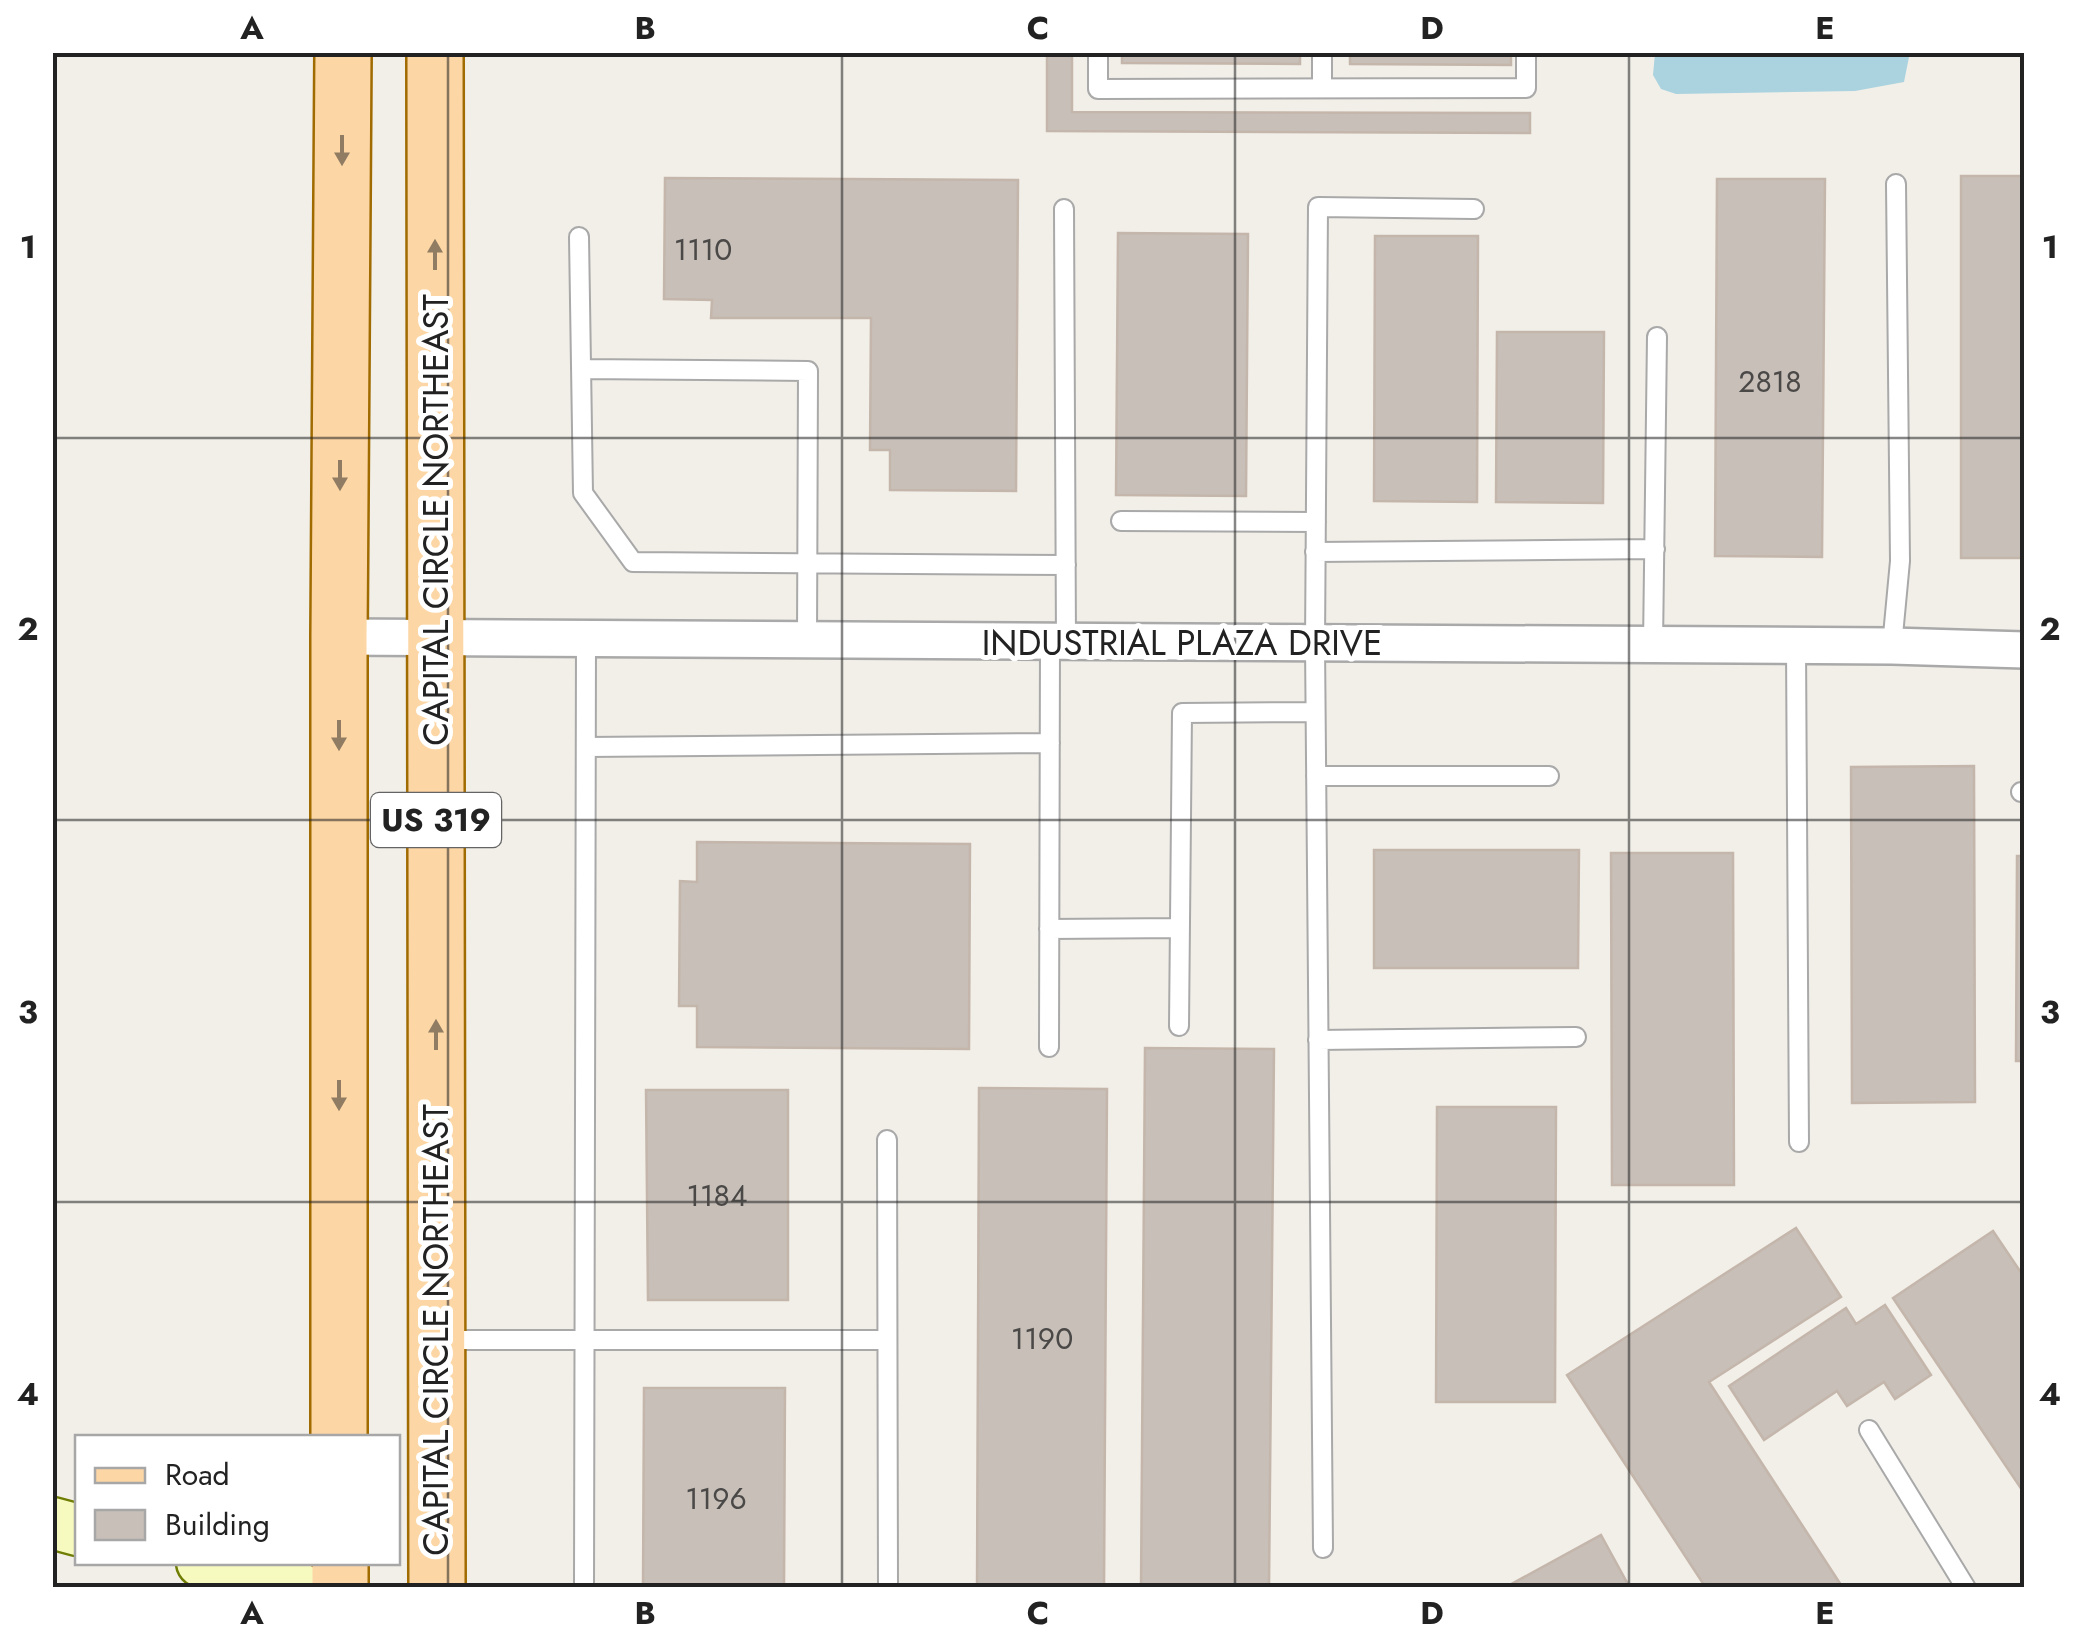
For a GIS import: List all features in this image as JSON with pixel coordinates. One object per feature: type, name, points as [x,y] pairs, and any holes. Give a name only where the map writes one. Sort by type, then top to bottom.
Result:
[{"type":"main road","name":"US 319","points":[[340,1435],[343,52]]},
{"type":"main road","name":"CAPITAL CIRCLE NORTHEAST","points":[[435,52],[436,1588]]},
{"type":"street","name":"INDUSTRIAL PLAZA DRIVE","points":[[339,638],[1892,646],[2024,650]]},
{"type":"street","points":[[213,1565],[300,1588]]},
{"type":"lane","points":[[1098,52],[1098,89],[1526,88],[1526,52]]},
{"type":"lane","points":[[1322,52],[1322,88]]},
{"type":"lane","points":[[1892,646],[1900,561],[1896,184]]},
{"type":"lane","points":[[1322,1548],[1314,644],[1318,207],[1474,209]]},
{"type":"lane","points":[[1049,1047],[1050,742],[1066,565],[1064,209]]},
{"type":"lane","points":[[579,237],[582,493],[632,562],[1066,565]]},
{"type":"lane","points":[[1654,645],[1657,337]]},
{"type":"lane","points":[[581,369],[808,370],[807,640]]},
{"type":"lane","points":[[1121,521],[1316,522]]},
{"type":"lane","points":[[1315,552],[1654,550]]},
{"type":"lane","points":[[584,1588],[586,640]]},
{"type":"lane","points":[[1796,646],[1800,1142]]},
{"type":"lane","points":[[1179,1026],[1182,713],[1315,712]]},
{"type":"lane","points":[[586,747],[1050,742]]},
{"type":"lane","points":[[1316,776],[1549,776]]},
{"type":"lane","points":[[1049,929],[1180,928]]},
{"type":"lane","points":[[1318,1040],[1576,1037]]},
{"type":"lane","points":[[887,1140],[888,1588]]},
{"type":"lane","points":[[436,1340],[887,1340]]},
{"type":"lane","points":[[1869,1430],[1966,1588]]},
{"type":"water","points":[[1910,52],[1904,82],[1855,91],[1676,94],[1661,89],[1653,75],[1655,53]]},
{"type":"building","points":[[1047,52],[1072,52],[1072,112],[1530,113],[1530,133],[1047,131]]},
{"type":"building","points":[[1122,52],[1300,52],[1300,64],[1122,63]]},
{"type":"building","points":[[1350,52],[1511,52],[1511,65],[1350,64]]},
{"type":"building","points":[[1961,176],[2024,176],[2024,558],[1961,558]]},
{"type":"building","points":[[665,178],[1018,180],[1016,491],[890,490],[890,450],[870,450],[871,318],[711,318],[712,300],[664,299]]},
{"type":"building","points":[[1717,179],[1825,179],[1822,557],[1715,556]]},
{"type":"building","points":[[1118,233],[1248,234],[1246,496],[1116,495]]},
{"type":"building","points":[[1375,236],[1478,236],[1477,502],[1374,501]]},
{"type":"building","points":[[1497,332],[1604,332],[1603,503],[1496,502]]},
{"type":"building","points":[[1974,766],[1975,1102],[1852,1103],[1851,767]]},
{"type":"building","points":[[697,842],[970,844],[969,1049],[697,1047],[697,1006],[679,1006],[680,881],[697,882]]},
{"type":"building","points":[[1374,850],[1579,850],[1578,968],[1374,968]]},
{"type":"building","points":[[1611,853],[1733,853],[1734,1185],[1612,1185]]},
{"type":"building","points":[[2017,856],[2024,856],[2024,1061],[2016,1061]]},
{"type":"building","points":[[1145,1048],[1274,1049],[1269,1588],[1141,1588]]},
{"type":"building","points":[[979,1088],[1107,1089],[1104,1588],[977,1588]]},
{"type":"building","points":[[646,1090],[788,1090],[788,1300],[648,1300]]},
{"type":"building","points":[[1437,1107],[1556,1107],[1555,1402],[1436,1402]]},
{"type":"building","points":[[1796,1228],[1841,1297],[1709,1382],[1843,1588],[1706,1588],[1567,1375]]},
{"type":"building","points":[[1993,1231],[2024,1277],[2024,1493],[1893,1298]]},
{"type":"building","points":[[1885,1305],[1931,1375],[1895,1399],[1884,1382],[1847,1406],[1837,1391],[1764,1440],[1729,1386],[1846,1308],[1856,1324]]},
{"type":"building","points":[[644,1388],[785,1388],[784,1588],[643,1588]]},
{"type":"building","points":[[1601,1535],[1630,1588],[1504,1588]]}]
